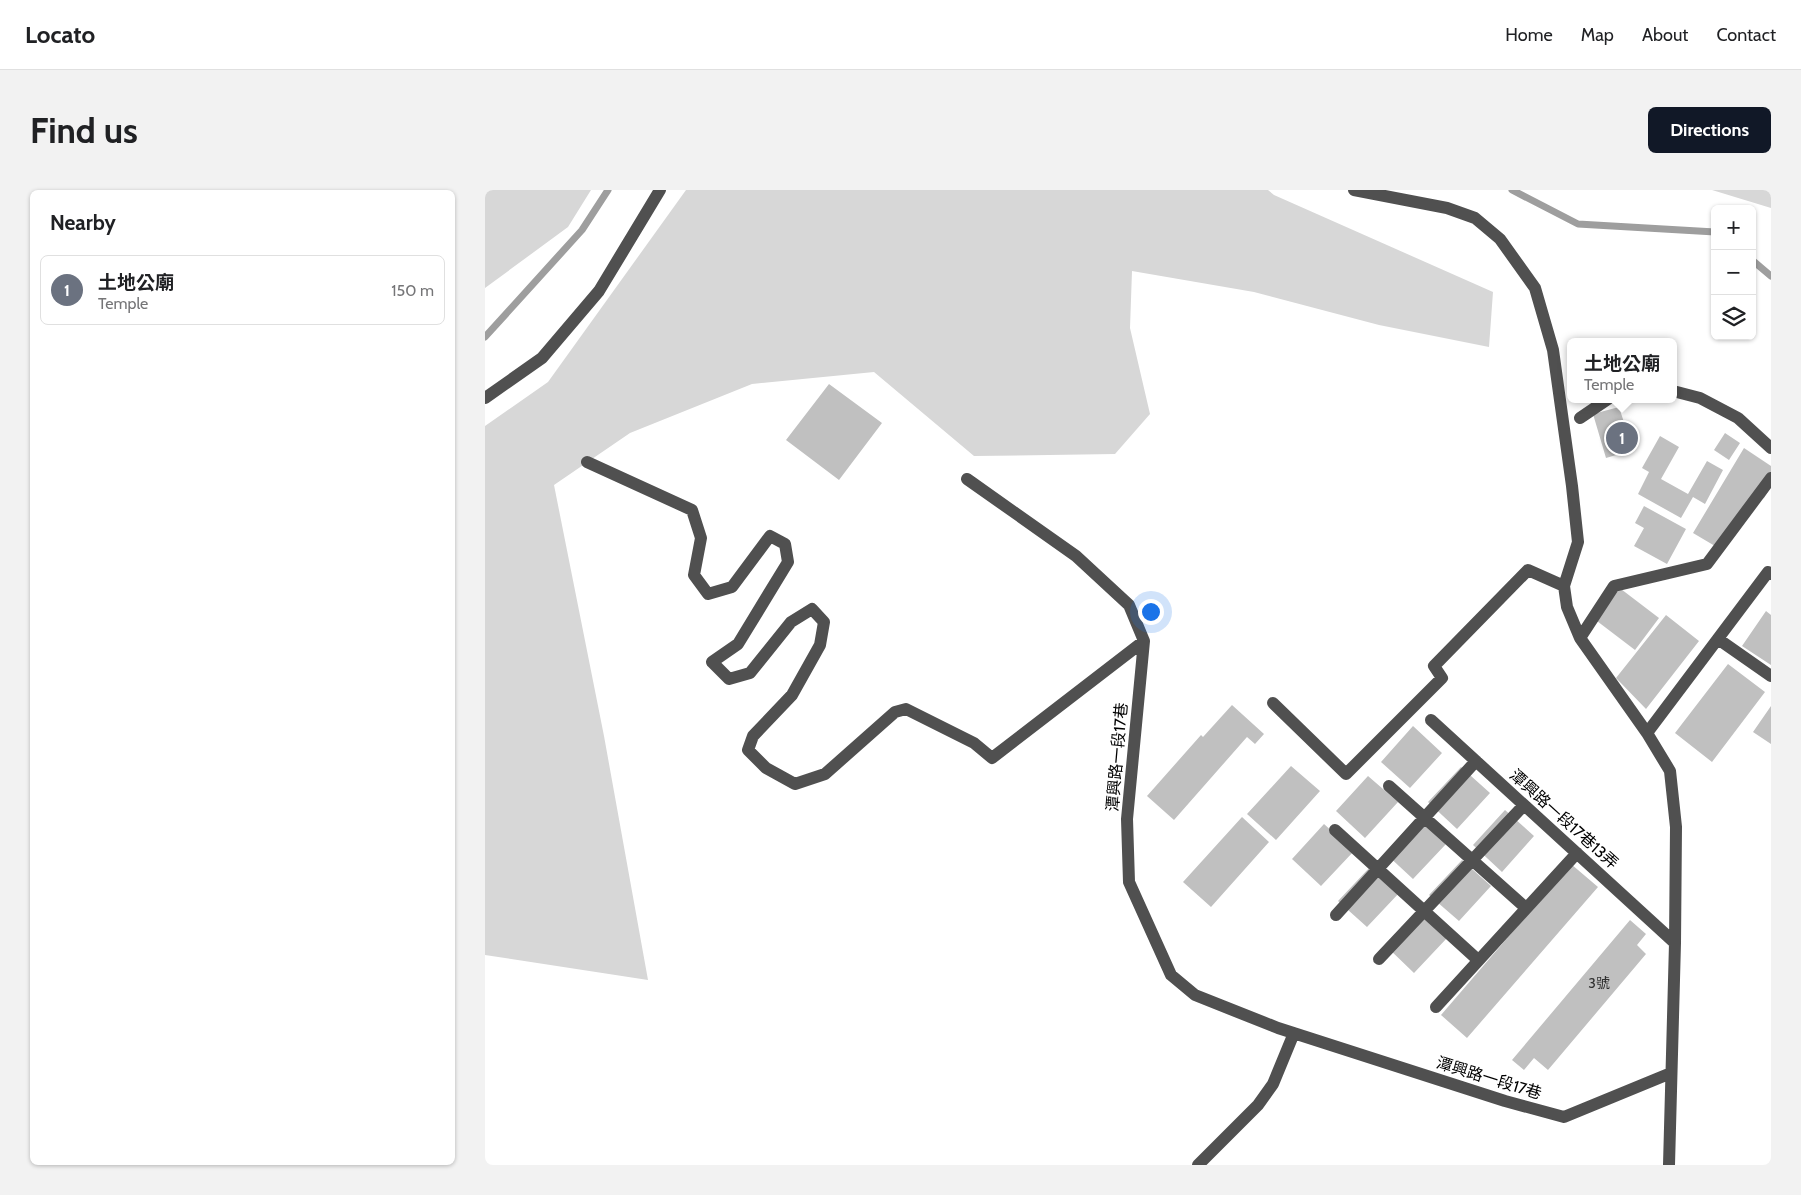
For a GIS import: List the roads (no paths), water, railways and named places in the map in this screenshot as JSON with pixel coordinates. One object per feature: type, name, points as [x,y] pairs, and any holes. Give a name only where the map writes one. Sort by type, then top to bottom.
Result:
[{"type":"street","points":[[485,398],[542,358],[599,291],[660,190]]},
{"type":"street","points":[[1354,190],[1447,208],[1475,218],[1500,239],[1535,288],[1553,350],[1578,542],[1564,586],[1567,607],[1580,638],[1647,733],[1670,771],[1676,827],[1669,1165]]},
{"type":"street","points":[[1677,392],[1699,398],[1738,418],[1771,448]]},
{"type":"street","points":[[1580,418],[1602,403]]},
{"type":"street","points":[[587,462],[692,510],[701,538],[694,575],[708,594],[732,587],[770,536],[785,544],[788,562],[743,636],[738,644],[713,662],[729,679],[749,673],[791,622],[812,609],[824,622],[820,645],[792,695],[753,736],[748,750],[766,768],[795,784],[825,774],[895,712],[906,709],[974,743],[992,758],[1144,641]]},
{"type":"street","points":[[1580,638],[1615,586],[1707,564],[1771,478]]},
{"type":"street","name":"潭興路一段17巷","points":[[967,479],[1076,556],[1129,605],[1144,641],[1127,819],[1129,882],[1171,974],[1195,995],[1294,1033],[1564,1117],[1671,1073]]},
{"type":"street","points":[[1273,703],[1346,774],[1442,678],[1434,666],[1528,570],[1564,586]]},
{"type":"street","points":[[1647,733],[1768,572],[1771,574]]},
{"type":"street","points":[[1718,639],[1771,676]]},
{"type":"street","name":"潭興路一段17巷13弄","points":[[1431,720],[1675,943]]},
{"type":"street","points":[[1336,916],[1476,761]]},
{"type":"street","points":[[1389,786],[1526,908]]},
{"type":"street","points":[[1379,959],[1524,805]]},
{"type":"street","points":[[1335,830],[1478,960]]},
{"type":"street","points":[[1436,1007],[1577,852]]},
{"type":"street","points":[[1198,1165],[1258,1105],[1273,1084],[1294,1033]]},
{"type":"waterway","points":[[485,337],[582,230],[608,190]]},
{"type":"waterway","points":[[1512,190],[1578,224],[1711,232]]},
{"type":"waterway","points":[[1756,263],[1771,276]]},
{"type":"place","name":"土地公廟","points":[[1622,438]]}]
